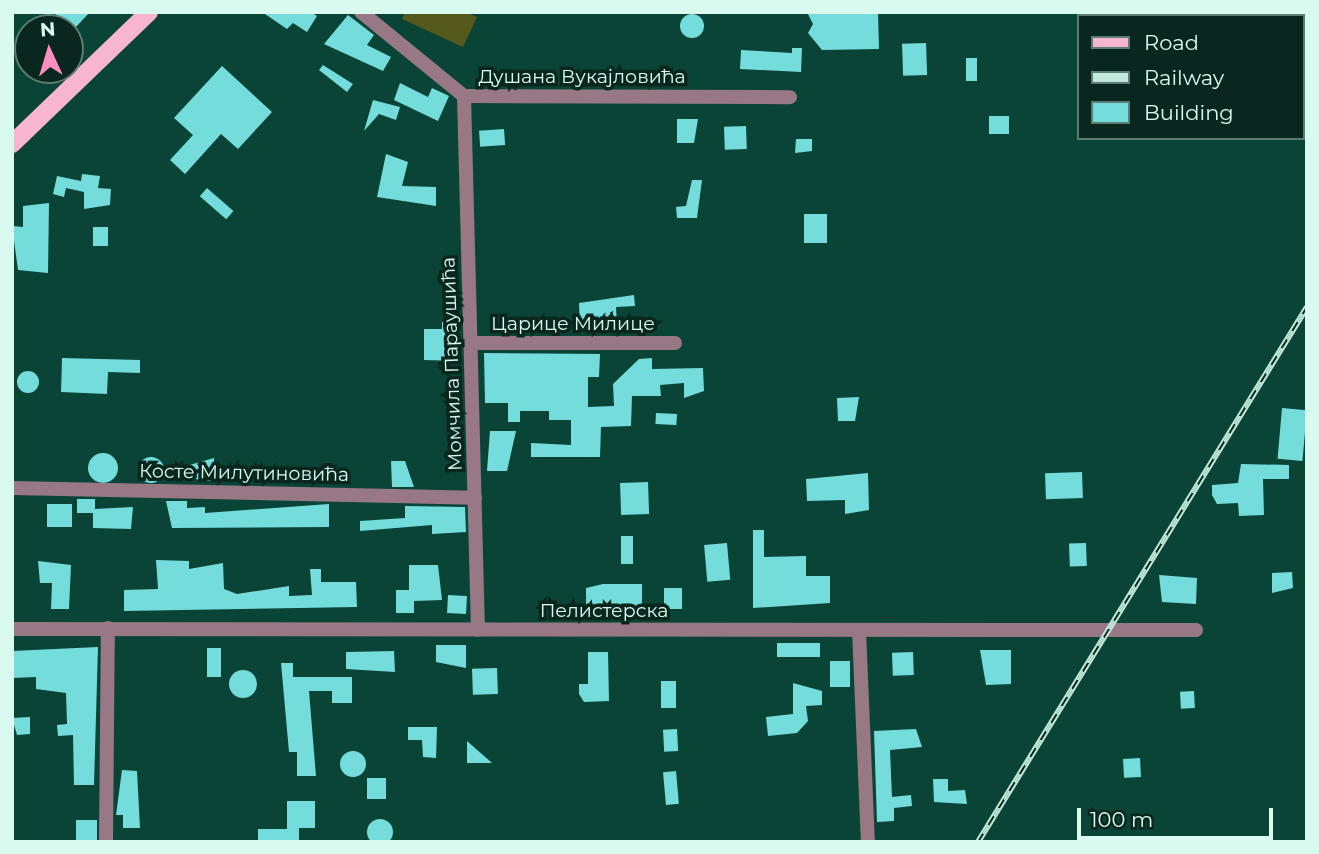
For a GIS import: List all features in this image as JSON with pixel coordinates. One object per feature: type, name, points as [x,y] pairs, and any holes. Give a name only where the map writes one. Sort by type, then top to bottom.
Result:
[{"type":"main road","points":[[12,144],[149,12]]},
{"type":"street","name":"Душана Вукајловића","points":[[361,12],[464,96],[790,97]]},
{"type":"street","name":"Момчила Параушића","points":[[464,96],[478,630]]},
{"type":"street","name":"Царице Милице","points":[[470,343],[675,343]]},
{"type":"street","name":"Косте Милутиновића","points":[[12,488],[475,498]]},
{"type":"street","points":[[107,842],[108,628]]},
{"type":"street","name":"Пелистерска","points":[[12,629],[1196,630]]},
{"type":"street","points":[[859,630],[869,842]]},
{"type":"green space","points":[[405,12],[466,12],[477,17],[463,47],[402,19]]},
{"type":"building","points":[[90,12],[84,18],[84,14],[56,14]]},
{"type":"building","points":[[262,12],[311,12],[317,16],[307,32],[293,23],[287,29]]},
{"type":"building","points":[[807,12],[878,12],[879,49],[822,50],[808,33],[813,24]]},
{"type":"building","points":[[692,14],[703,21],[704,26],[697,37],[692,38],[681,31],[680,26],[687,15]]},
{"type":"building","points":[[348,15],[374,35],[367,45],[391,57],[383,71],[324,44]]},
{"type":"building","points":[[926,43],[927,75],[903,76],[902,44]]},
{"type":"building","points":[[792,48],[802,48],[801,72],[740,69],[741,50],[792,53]]},
{"type":"building","points":[[966,58],[977,58],[977,81],[966,81]]},
{"type":"building","points":[[323,65],[353,84],[347,92],[319,70]]},
{"type":"building","points":[[222,66],[272,112],[238,149],[221,134],[185,174],[170,160],[193,135],[174,118]]},
{"type":"building","points":[[400,83],[428,97],[432,88],[449,96],[438,121],[394,100]]},
{"type":"building","points":[[373,100],[400,107],[396,120],[379,114],[364,131]]},
{"type":"building","points":[[989,116],[1009,116],[1009,134],[989,134]]},
{"type":"building","points":[[677,119],[698,119],[694,143],[677,143]]},
{"type":"building","points":[[746,126],[747,149],[725,150],[724,127]]},
{"type":"building","points":[[504,129],[505,145],[480,147],[479,131]]},
{"type":"building","points":[[796,139],[812,139],[812,151],[795,153]]},
{"type":"building","points":[[386,154],[408,162],[402,186],[436,187],[436,206],[377,197]]},
{"type":"building","points":[[82,174],[100,176],[98,188],[111,189],[110,205],[84,209],[84,192],[66,188],[64,197],[53,194],[57,176],[81,181]]},
{"type":"building","points":[[692,180],[702,180],[697,218],[677,218],[676,207],[686,206]]},
{"type":"building","points":[[207,188],[233,211],[226,219],[200,196]]},
{"type":"building","points":[[49,203],[48,273],[18,270],[12,226],[23,227],[23,206]]},
{"type":"building","points":[[804,214],[827,214],[827,243],[804,243]]},
{"type":"building","points":[[93,227],[108,227],[108,246],[93,246]]},
{"type":"building","points":[[634,295],[635,306],[616,307],[617,326],[580,327],[579,303]]},
{"type":"building","points":[[442,322],[459,322],[459,361],[424,360],[424,329],[442,329]]},
{"type":"building","points":[[484,353],[600,354],[599,377],[588,377],[588,407],[614,406],[613,384],[639,359],[652,358],[652,369],[703,368],[704,391],[684,398],[684,383],[660,385],[661,396],[632,396],[631,426],[601,427],[600,457],[531,457],[531,443],[571,445],[571,420],[549,420],[549,411],[520,411],[520,422],[508,422],[508,403],[485,403]]},
{"type":"building","points":[[62,358],[140,360],[140,373],[108,372],[107,394],[61,392]]},
{"type":"building","points":[[28,371],[36,374],[39,382],[36,390],[28,393],[20,390],[17,382],[20,374]]},
{"type":"building","points":[[859,397],[855,421],[838,421],[837,398]]},
{"type":"building","points":[[1282,408],[1307,410],[1302,461],[1278,459]]},
{"type":"building","points":[[656,413],[677,414],[676,425],[655,424]]},
{"type":"building","points":[[490,431],[516,431],[507,471],[487,471]]},
{"type":"building","points":[[103,453],[114,457],[118,468],[114,479],[103,483],[92,479],[88,468],[92,457]]},
{"type":"building","points":[[151,457],[160,461],[164,470],[160,479],[151,483],[142,479],[138,470],[142,461]]},
{"type":"building","points":[[214,458],[214,481],[186,478],[186,466]]},
{"type":"building","points":[[391,461],[405,461],[414,487],[392,487]]},
{"type":"building","points":[[1241,464],[1289,465],[1289,479],[1263,479],[1264,515],[1239,516],[1238,503],[1217,504],[1212,495],[1212,485],[1238,483]]},
{"type":"building","points":[[1082,472],[1083,498],[1046,499],[1045,473]]},
{"type":"building","points":[[868,473],[869,510],[845,514],[845,500],[807,501],[806,479]]},
{"type":"building","points":[[648,482],[649,514],[621,515],[620,483]]},
{"type":"building","points":[[77,499],[95,499],[95,509],[133,507],[131,529],[93,528],[93,513],[77,513]]},
{"type":"building","points":[[166,501],[187,501],[187,508],[205,507],[205,513],[329,504],[329,527],[172,528]]},
{"type":"building","points":[[47,504],[72,504],[72,527],[47,527]]},
{"type":"building","points":[[405,506],[465,507],[466,532],[432,534],[432,525],[360,531],[360,521],[405,518]]},
{"type":"building","points":[[753,530],[764,530],[764,557],[806,556],[806,576],[830,576],[830,603],[753,608]]},
{"type":"building","points":[[621,536],[633,536],[633,564],[621,564]]},
{"type":"building","points":[[727,543],[730,580],[707,582],[704,545]]},
{"type":"building","points":[[1086,543],[1087,566],[1070,567],[1069,544]]},
{"type":"building","points":[[156,560],[189,561],[189,569],[223,563],[224,589],[237,594],[289,586],[289,596],[312,595],[310,569],[321,569],[321,582],[356,582],[357,607],[124,611],[124,590],[158,589]]},
{"type":"building","points":[[38,561],[71,565],[69,609],[51,609],[52,583],[40,583]]},
{"type":"building","points":[[409,565],[438,565],[442,600],[414,601],[414,613],[396,613],[396,590],[409,590]]},
{"type":"building","points":[[1292,572],[1293,588],[1272,593],[1272,573]]},
{"type":"building","points":[[1159,575],[1197,578],[1196,604],[1162,602]]},
{"type":"building","points":[[603,584],[642,584],[642,614],[586,608],[586,588]]},
{"type":"building","points":[[664,588],[682,588],[682,609],[664,609]]},
{"type":"building","points":[[448,595],[467,596],[466,614],[447,613]]},
{"type":"building","points":[[777,643],[820,643],[820,657],[777,657]]},
{"type":"building","points":[[436,645],[466,645],[466,668],[436,662]]},
{"type":"building","points":[[98,647],[94,785],[74,785],[73,735],[58,736],[57,725],[67,724],[66,693],[36,689],[36,677],[12,678],[12,651]]},
{"type":"building","points":[[207,648],[221,648],[221,677],[207,677]]},
{"type":"building","points":[[980,650],[1011,650],[1011,684],[986,685]]},
{"type":"building","points":[[394,651],[395,672],[346,669],[346,652]]},
{"type":"building","points":[[588,652],[608,652],[609,701],[584,702],[579,694],[579,684],[588,684]]},
{"type":"building","points":[[913,652],[914,675],[893,676],[892,653]]},
{"type":"building","points":[[830,661],[850,661],[850,687],[830,687]]},
{"type":"building","points":[[281,663],[293,663],[293,677],[352,677],[352,703],[332,703],[332,691],[309,691],[316,776],[297,776],[297,752],[289,752]]},
{"type":"building","points":[[497,668],[498,694],[473,695],[472,669]]},
{"type":"building","points":[[243,670],[253,674],[257,684],[253,694],[243,698],[233,694],[229,684],[233,674]]},
{"type":"building","points":[[661,681],[676,681],[676,708],[661,708]]},
{"type":"building","points":[[793,683],[822,691],[822,705],[806,706],[808,721],[797,733],[768,736],[766,717],[793,714]]},
{"type":"building","points":[[1194,691],[1195,708],[1181,709],[1180,692]]},
{"type":"building","points":[[30,717],[30,734],[17,735],[12,718]]},
{"type":"building","points":[[408,727],[437,727],[436,758],[423,757],[422,740],[408,740]]},
{"type":"building","points":[[677,729],[678,751],[664,752],[663,730]]},
{"type":"building","points":[[916,729],[922,747],[890,750],[892,797],[911,795],[912,806],[894,808],[894,821],[877,822],[874,731]]},
{"type":"building","points":[[467,741],[492,763],[467,763]]},
{"type":"building","points":[[353,751],[362,755],[366,764],[362,773],[353,777],[344,773],[340,764],[344,755]]},
{"type":"building","points":[[1140,758],[1141,777],[1124,778],[1123,759]]},
{"type":"building","points":[[122,770],[137,771],[140,828],[123,828],[123,815],[116,815]]},
{"type":"building","points":[[676,771],[679,804],[666,805],[663,772]]},
{"type":"building","points":[[367,778],[386,778],[386,799],[367,799]]},
{"type":"building","points":[[933,779],[948,779],[948,791],[965,790],[967,804],[934,802]]},
{"type":"building","points":[[287,801],[315,801],[315,828],[299,828],[299,841],[258,842],[258,829],[287,829]]},
{"type":"building","points":[[380,819],[389,823],[393,832],[389,841],[380,845],[371,841],[367,832],[371,823]]},
{"type":"building","points":[[76,820],[97,820],[97,842],[76,842]]},
{"type":"railway","points":[[978,842],[1307,307]]}]
